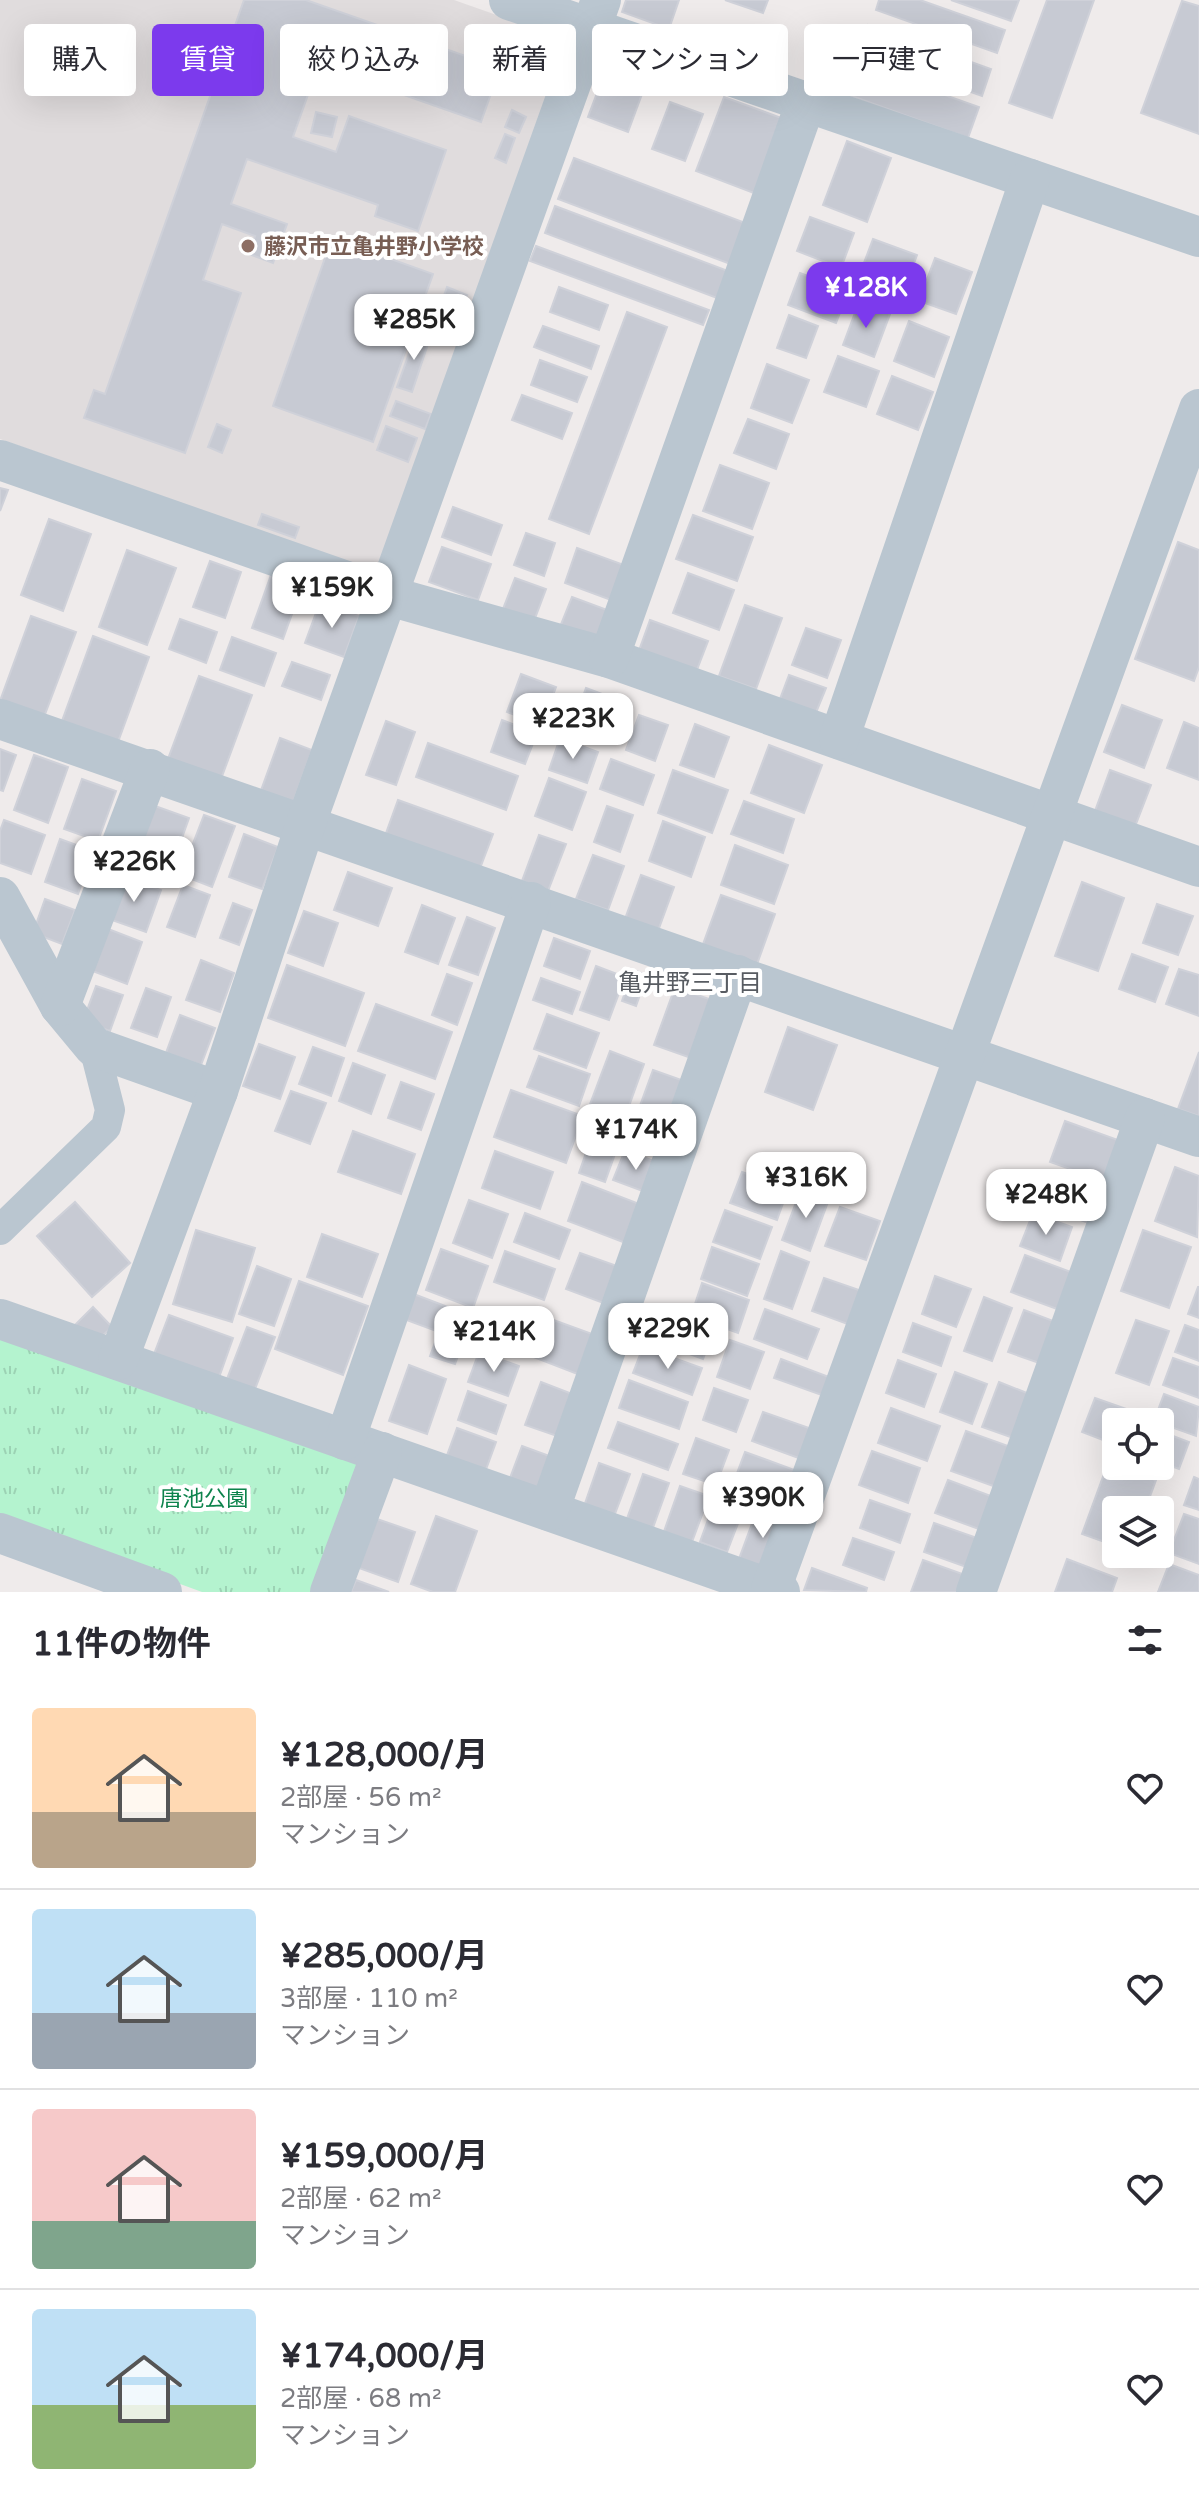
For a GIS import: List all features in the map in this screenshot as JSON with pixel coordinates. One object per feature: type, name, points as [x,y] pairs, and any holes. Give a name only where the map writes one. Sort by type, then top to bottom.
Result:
[{"type":"street","points":[[509,0],[596,14],[806,102],[1199,237]]},
{"type":"street","points":[[118,1360],[218,1091],[306,823],[596,14]]},
{"type":"street","points":[[609,658],[806,102]]},
{"type":"street","points":[[839,739],[1030,179]]},
{"type":"street","points":[[0,1319],[549,1511],[719,1582],[776,1590],[964,1054],[1199,409]]},
{"type":"street","points":[[0,460],[389,596],[609,658],[1199,867]]},
{"type":"street","points":[[0,719],[306,823],[1199,1137]]},
{"type":"street","points":[[60,1006],[150,769]]},
{"type":"street","points":[[0,897],[60,1006],[94,1047],[110,1110],[106,1127],[0,1230]]},
{"type":"street","points":[[345,1440],[531,902]]},
{"type":"street","points":[[549,1511],[738,975]]},
{"type":"street","points":[[94,1047],[218,1091]]},
{"type":"street","points":[[976,1592],[1145,1118]]},
{"type":"street","points":[[330,1592],[382,1452]]},
{"type":"street","points":[[0,1533],[149,1590]]},
{"type":"shaded area","name":"藤沢市立亀井野小学校","points":[[0,0],[454,0],[522,24],[464,24],[464,96],[549,96],[384,565],[369,570],[0,439]]},
{"type":"green space","name":"唐池公園","points":[[0,1333],[365,1461],[318,1592],[202,1592],[0,1518]]},
{"type":"building","points":[[244,0],[306,0],[374,24],[280,24],[280,96],[308,96],[293,137],[336,152],[349,116],[446,150],[418,231],[375,216],[378,205],[247,159],[231,204],[287,224],[273,263],[249,254],[255,236],[222,224],[203,280],[241,293],[185,453],[84,418],[94,390],[105,394],[210,96],[264,96],[264,24],[236,24]]},
{"type":"building","points":[[626,0],[679,0],[671,24],[655,24],[622,12]]},
{"type":"building","points":[[725,0],[768,0],[763,13]]},
{"type":"building","points":[[879,0],[920,0],[1005,30],[997,53],[972,44],[972,24],[915,24],[876,10]]},
{"type":"building","points":[[951,0],[1019,0],[1011,21]]},
{"type":"building","points":[[1047,0],[1094,0],[1052,118],[1009,103]]},
{"type":"building","points":[[1182,1],[1199,6],[1199,134],[1141,113]]},
{"type":"building","points":[[448,50],[464,55],[464,96],[490,96],[481,122],[407,96],[448,96]]},
{"type":"building","points":[[972,62],[991,69],[982,96],[972,92]]},
{"type":"building","points":[[596,96],[641,96],[628,132],[588,117]]},
{"type":"building","points":[[852,96],[948,96],[979,107],[968,138]]},
{"type":"building","points":[[724,97],[787,120],[759,195],[696,171]]},
{"type":"building","points":[[670,102],[703,114],[685,161],[652,149]]},
{"type":"building","points":[[512,110],[526,117],[519,133],[505,127]]},
{"type":"building","points":[[316,112],[337,117],[332,137],[311,133]]},
{"type":"building","points":[[505,134],[515,138],[506,163],[495,158]]},
{"type":"building","points":[[847,141],[891,158],[867,222],[823,205]]},
{"type":"building","points":[[574,158],[748,224],[733,265],[558,199]]},
{"type":"building","points":[[555,206],[728,271],[717,298],[545,233]]},
{"type":"building","points":[[810,217],[854,233],[841,268],[797,251]]},
{"type":"building","points":[[332,238],[433,274],[373,442],[273,406]]},
{"type":"building","points":[[873,239],[917,255],[900,301],[856,284]]},
{"type":"building","points":[[536,246],[709,310],[703,325],[530,261]]},
{"type":"building","points":[[935,258],[972,272],[956,314],[919,301]]},
{"type":"building","points":[[800,273],[848,292],[836,323],[788,305]]},
{"type":"building","points":[[447,287],[467,295],[453,330],[428,319],[435,302],[441,304]]},
{"type":"building","points":[[559,287],[608,305],[599,330],[550,312]]},
{"type":"building","points":[[859,302],[890,314],[874,357],[843,345]]},
{"type":"building","points":[[627,312],[667,327],[589,534],[549,519]]},
{"type":"building","points":[[789,315],[818,326],[806,358],[777,348]]},
{"type":"building","points":[[909,321],[949,337],[934,377],[894,361]]},
{"type":"building","points":[[543,326],[599,346],[591,369],[534,347]]},
{"type":"building","points":[[417,331],[431,335],[412,392],[397,387]]},
{"type":"building","points":[[838,356],[879,371],[866,407],[824,392]]},
{"type":"building","points":[[540,360],[587,377],[577,402],[531,385]]},
{"type":"building","points":[[767,364],[809,380],[792,423],[751,408]]},
{"type":"building","points":[[892,376],[933,392],[918,430],[877,414]]},
{"type":"building","points":[[522,395],[572,413],[562,439],[512,420]]},
{"type":"building","points":[[396,401],[431,414],[425,429],[390,416]]},
{"type":"building","points":[[748,419],[789,434],[776,469],[734,453]]},
{"type":"building","points":[[217,424],[231,430],[222,453],[208,447]]},
{"type":"building","points":[[386,426],[417,438],[408,462],[377,450]]},
{"type":"building","points":[[720,465],[769,483],[752,529],[703,511]]},
{"type":"building","points":[[0,488],[8,490],[0,511]]},
{"type":"building","points":[[453,507],[502,525],[491,555],[442,537]]},
{"type":"building","points":[[262,514],[299,527],[295,538],[258,525]]},
{"type":"building","points":[[693,515],[753,537],[737,581],[676,559]]},
{"type":"building","points":[[49,519],[91,534],[63,611],[21,595]]},
{"type":"building","points":[[526,533],[555,543],[544,576],[514,565]]},
{"type":"building","points":[[1178,542],[1199,550],[1199,667],[1194,681],[1135,659]]},
{"type":"building","points":[[442,547],[491,564],[478,600],[429,582]]},
{"type":"building","points":[[577,548],[624,565],[611,600],[565,583]]},
{"type":"building","points":[[127,550],[176,568],[147,645],[99,627]]},
{"type":"building","points":[[210,561],[241,572],[225,618],[193,607]]},
{"type":"building","points":[[272,572],[303,583],[283,639],[252,628]]},
{"type":"building","points":[[688,573],[734,590],[719,630],[673,613]]},
{"type":"building","points":[[515,578],[546,589],[534,621],[503,609]]},
{"type":"building","points":[[572,597],[610,611],[599,642],[560,627]]},
{"type":"building","points":[[320,602],[359,616],[344,657],[305,643]]},
{"type":"building","points":[[745,605],[782,618],[756,689],[719,676]]},
{"type":"building","points":[[31,616],[76,632],[44,717],[0,701]]},
{"type":"building","points":[[180,619],[217,632],[206,663],[169,649]]},
{"type":"building","points":[[650,620],[708,641],[693,680],[636,659]]},
{"type":"building","points":[[806,628],[841,640],[827,678],[792,665]]},
{"type":"building","points":[[93,636],[149,657],[118,742],[62,721]]},
{"type":"building","points":[[232,637],[276,653],[264,686],[220,670]]},
{"type":"building","points":[[292,662],[330,675],[321,700],[282,686]]},
{"type":"building","points":[[521,674],[556,687],[542,725],[507,712]]},
{"type":"building","points":[[789,675],[826,688],[813,720],[777,707]]},
{"type":"building","points":[[199,676],[252,695],[221,779],[168,759]]},
{"type":"building","points":[[586,688],[621,701],[607,740],[572,727]]},
{"type":"building","points":[[1122,705],[1162,720],[1144,768],[1104,752]]},
{"type":"building","points":[[639,715],[668,725],[655,761],[626,750]]},
{"type":"building","points":[[502,720],[537,733],[525,764],[491,752]]},
{"type":"building","points":[[386,721],[415,732],[396,785],[366,775]]},
{"type":"building","points":[[1184,722],[1199,728],[1199,780],[1167,768]]},
{"type":"building","points":[[695,724],[729,737],[714,777],[680,765]]},
{"type":"building","points":[[280,738],[312,750],[291,808],[259,796]]},
{"type":"building","points":[[560,738],[598,752],[587,783],[549,770]]},
{"type":"building","points":[[428,743],[518,776],[506,810],[416,777]]},
{"type":"building","points":[[769,745],[822,765],[804,813],[751,793]]},
{"type":"building","points":[[0,749],[16,755],[3,791],[0,790]]},
{"type":"building","points":[[34,755],[68,767],[48,823],[14,810]]},
{"type":"building","points":[[611,759],[654,775],[643,805],[600,789]]},
{"type":"building","points":[[673,770],[728,790],[712,833],[658,813]]},
{"type":"building","points":[[1110,770],[1151,785],[1131,837],[1091,822]]},
{"type":"building","points":[[549,778],[586,792],[572,830],[535,816]]},
{"type":"building","points":[[82,779],[116,791],[98,841],[64,829]]},
{"type":"building","points":[[398,800],[493,834],[479,871],[385,836]]},
{"type":"building","points":[[744,801],[794,819],[783,853],[731,834]]},
{"type":"building","points":[[155,806],[189,818],[168,877],[133,865]]},
{"type":"building","points":[[607,806],[633,815],[620,852],[594,842]]},
{"type":"building","points":[[204,815],[235,826],[212,887],[181,875]]},
{"type":"building","points":[[4,820],[45,835],[31,874],[0,863],[0,831]]},
{"type":"building","points":[[663,821],[705,837],[691,877],[649,861]]},
{"type":"building","points":[[244,834],[278,847],[262,889],[229,877]]},
{"type":"building","points":[[539,835],[566,844],[548,891],[522,881]]},
{"type":"building","points":[[60,839],[93,851],[78,894],[45,882]]},
{"type":"building","points":[[735,845],[788,865],[774,904],[721,885]]},
{"type":"building","points":[[593,855],[624,866],[608,910],[576,899]]},
{"type":"building","points":[[348,872],[392,888],[378,926],[334,910]]},
{"type":"building","points":[[641,875],[674,887],[658,931],[625,919]]},
{"type":"building","points":[[122,876],[161,890],[146,932],[106,918]]},
{"type":"building","points":[[1082,882],[1124,898],[1098,971],[1055,956]]},
{"type":"building","points":[[183,885],[210,895],[195,937],[167,927]]},
{"type":"building","points":[[721,895],[775,914],[756,967],[702,947]]},
{"type":"building","points":[[45,899],[75,910],[62,944],[33,933]]},
{"type":"building","points":[[233,903],[252,910],[239,945],[220,938]]},
{"type":"building","points":[[1157,904],[1193,916],[1178,955],[1143,943]]},
{"type":"building","points":[[422,905],[455,918],[438,964],[405,952]]},
{"type":"building","points":[[304,911],[338,923],[323,966],[288,953]]},
{"type":"building","points":[[467,917],[495,928],[478,975],[449,965]]},
{"type":"building","points":[[103,927],[142,942],[127,984],[87,969]]},
{"type":"building","points":[[554,938],[590,951],[580,979],[544,966]]},
{"type":"building","points":[[1132,954],[1168,967],[1155,1002],[1119,989]]},
{"type":"building","points":[[201,960],[234,973],[220,1012],[186,1000]]},
{"type":"building","points":[[287,965],[364,993],[345,1046],[268,1018]]},
{"type":"building","points":[[596,966],[625,977],[609,1020],[580,1010]]},
{"type":"building","points":[[1179,969],[1199,975],[1199,1016],[1166,1004]]},
{"type":"building","points":[[633,970],[647,975],[636,1006],[622,1001]]},
{"type":"building","points":[[447,974],[472,983],[457,1025],[432,1015]]},
{"type":"building","points":[[541,978],[580,992],[572,1014],[533,1000]]},
{"type":"building","points":[[96,986],[123,995],[110,1031],[83,1021]]},
{"type":"building","points":[[675,987],[715,1001],[694,1059],[654,1045]]},
{"type":"building","points":[[146,988],[171,997],[157,1037],[131,1028]]},
{"type":"building","points":[[376,1004],[452,1032],[435,1079],[358,1051]]},
{"type":"building","points":[[547,1014],[599,1033],[586,1068],[534,1049]]},
{"type":"building","points":[[180,1015],[215,1028],[201,1065],[166,1053]]},
{"type":"building","points":[[788,1027],[837,1045],[813,1110],[765,1092]]},
{"type":"building","points":[[259,1044],[295,1057],[280,1099],[243,1086]]},
{"type":"building","points":[[313,1047],[344,1058],[331,1096],[299,1084]]},
{"type":"building","points":[[610,1051],[644,1064],[624,1120],[589,1107]]},
{"type":"building","points":[[1199,1052],[1199,1116],[1178,1109]]},
{"type":"building","points":[[539,1056],[590,1074],[579,1106],[527,1087]]},
{"type":"building","points":[[353,1063],[385,1075],[371,1114],[339,1101]]},
{"type":"building","points":[[653,1070],[690,1083],[669,1139],[633,1125]]},
{"type":"building","points":[[401,1082],[434,1094],[421,1130],[388,1118]]},
{"type":"building","points":[[511,1090],[583,1116],[566,1163],[494,1137]]},
{"type":"building","points":[[291,1091],[326,1103],[310,1144],[275,1131]]},
{"type":"building","points":[[1065,1121],[1118,1140],[1104,1181],[1050,1162]]},
{"type":"building","points":[[595,1127],[621,1137],[605,1182],[579,1173]]},
{"type":"building","points":[[353,1131],[415,1154],[401,1194],[338,1172]]},
{"type":"building","points":[[625,1150],[659,1163],[648,1193],[613,1180]]},
{"type":"building","points":[[495,1151],[553,1172],[540,1209],[482,1188]]},
{"type":"building","points":[[1175,1167],[1199,1176],[1197,1237],[1155,1221]]},
{"type":"building","points":[[742,1172],[788,1189],[777,1220],[730,1203]]},
{"type":"building","points":[[1048,1174],[1097,1192],[1086,1222],[1037,1205]]},
{"type":"building","points":[[582,1182],[642,1205],[628,1244],[568,1221]]},
{"type":"building","points":[[801,1189],[829,1199],[810,1251],[782,1240]]},
{"type":"building","points":[[469,1200],[508,1214],[492,1258],[453,1243]]},
{"type":"building","points":[[75,1202],[130,1263],[92,1297],[37,1236]]},
{"type":"building","points":[[840,1207],[880,1221],[866,1260],[825,1246]]},
{"type":"building","points":[[725,1210],[772,1227],[760,1259],[713,1242]]},
{"type":"building","points":[[525,1213],[570,1230],[559,1259],[514,1242]]},
{"type":"building","points":[[1033,1213],[1072,1227],[1060,1261],[1020,1246]]},
{"type":"building","points":[[196,1230],[255,1248],[232,1322],[173,1304]]},
{"type":"building","points":[[1143,1230],[1191,1247],[1169,1308],[1121,1291]]},
{"type":"building","points":[[322,1234],[378,1254],[362,1297],[307,1277]]},
{"type":"building","points":[[712,1247],[759,1264],[747,1296],[701,1279]]},
{"type":"building","points":[[441,1249],[488,1266],[473,1308],[426,1290]]},
{"type":"building","points":[[505,1251],[555,1269],[544,1300],[494,1282]]},
{"type":"building","points":[[781,1251],[809,1262],[792,1309],[764,1299]]},
{"type":"building","points":[[580,1253],[620,1267],[606,1304],[566,1289]]},
{"type":"building","points":[[1025,1255],[1071,1272],[1057,1309],[1011,1292]]},
{"type":"building","points":[[257,1266],[291,1279],[274,1326],[239,1314]]},
{"type":"building","points":[[935,1276],[971,1289],[956,1327],[922,1314]]},
{"type":"building","points":[[824,1278],[865,1292],[853,1326],[812,1311]]},
{"type":"building","points":[[299,1281],[368,1306],[343,1375],[275,1349]]},
{"type":"building","points":[[702,1283],[749,1300],[738,1333],[691,1316]]},
{"type":"building","points":[[1199,1287],[1199,1318],[1188,1314]]},
{"type":"building","points":[[411,1293],[448,1307],[439,1332],[401,1318]]},
{"type":"building","points":[[984,1297],[1012,1308],[992,1361],[964,1351]]},
{"type":"building","points":[[93,1307],[112,1327],[91,1346],[73,1327]]},
{"type":"building","points":[[448,1307],[473,1316],[455,1364],[430,1356]]},
{"type":"building","points":[[654,1308],[714,1330],[703,1359],[643,1337]]},
{"type":"building","points":[[765,1309],[819,1329],[807,1359],[754,1339]]},
{"type":"building","points":[[1024,1310],[1056,1322],[1042,1364],[1008,1352]]},
{"type":"building","points":[[537,1314],[595,1335],[580,1375],[523,1353]]},
{"type":"building","points":[[169,1315],[233,1338],[216,1386],[151,1362]]},
{"type":"building","points":[[1136,1320],[1169,1331],[1149,1385],[1116,1373]]},
{"type":"building","points":[[913,1323],[951,1337],[941,1366],[903,1352]]},
{"type":"building","points":[[1185,1325],[1199,1330],[1199,1361],[1175,1352]]},
{"type":"building","points":[[247,1327],[275,1337],[255,1389],[227,1379]]},
{"type":"building","points":[[730,1340],[764,1352],[750,1389],[717,1377]]},
{"type":"building","points":[[643,1347],[702,1368],[692,1395],[633,1373]]},
{"type":"building","points":[[479,1352],[519,1366],[508,1396],[468,1382]]},
{"type":"building","points":[[1173,1358],[1199,1367],[1199,1398],[1163,1385]]},
{"type":"building","points":[[781,1359],[837,1380],[830,1398],[774,1378]]},
{"type":"building","points":[[898,1360],[936,1374],[924,1407],[886,1393]]},
{"type":"building","points":[[409,1365],[446,1379],[427,1434],[389,1421]]},
{"type":"building","points":[[955,1372],[987,1384],[972,1424],[940,1412]]},
{"type":"building","points":[[629,1380],[688,1402],[679,1429],[619,1408]]},
{"type":"building","points":[[541,1382],[575,1395],[560,1437],[525,1425]]},
{"type":"building","points":[[999,1382],[1032,1395],[1016,1439],[982,1427]]},
{"type":"building","points":[[714,1388],[748,1400],[736,1432],[703,1420]]},
{"type":"building","points":[[468,1391],[506,1405],[496,1434],[458,1420]]},
{"type":"building","points":[[1164,1394],[1199,1407],[1196,1436],[1174,1428],[1174,1408],[1159,1408]]},
{"type":"building","points":[[1095,1398],[1124,1408],[1102,1408],[1102,1440],[1082,1432]]},
{"type":"building","points":[[891,1408],[940,1426],[927,1461],[878,1443]]},
{"type":"building","points":[[763,1412],[815,1430],[804,1460],[752,1441]]},
{"type":"building","points":[[618,1422],[678,1444],[668,1470],[608,1448]]},
{"type":"building","points":[[457,1428],[496,1442],[481,1483],[442,1469]]},
{"type":"building","points":[[966,1431],[1011,1447],[996,1487],[951,1471]]},
{"type":"building","points":[[1174,1436],[1189,1442],[1179,1469],[1174,1467]]},
{"type":"building","points":[[696,1438],[729,1450],[716,1485],[683,1474]]},
{"type":"building","points":[[522,1446],[555,1458],[540,1499],[507,1486]]},
{"type":"building","points":[[872,1451],[920,1468],[908,1503],[859,1485]]},
{"type":"building","points":[[745,1452],[800,1472],[792,1496],[736,1476]]},
{"type":"building","points":[[599,1463],[630,1474],[613,1519],[583,1509]]},
{"type":"building","points":[[643,1474],[669,1483],[650,1536],[624,1527]]},
{"type":"building","points":[[1194,1477],[1199,1479],[1199,1510],[1184,1505]]},
{"type":"building","points":[[1102,1479],[1156,1480],[1150,1496],[1102,1496],[1102,1541],[1082,1534]]},
{"type":"building","points":[[948,1480],[999,1499],[987,1532],[935,1513]]},
{"type":"building","points":[[680,1486],[709,1496],[689,1550],[661,1540]]},
{"type":"building","points":[[870,1500],[910,1514],[900,1543],[860,1528]]},
{"type":"building","points":[[714,1503],[742,1513],[727,1552],[700,1542]]},
{"type":"building","points":[[757,1510],[787,1521],[768,1570],[739,1559]]},
{"type":"building","points":[[1184,1514],[1199,1519],[1199,1564],[1174,1555],[1174,1540]]},
{"type":"building","points":[[436,1516],[477,1531],[455,1592],[433,1592],[411,1584]]},
{"type":"building","points":[[374,1518],[415,1532],[398,1582],[356,1567]]},
{"type":"building","points":[[934,1523],[983,1540],[972,1569],[924,1552]]},
{"type":"building","points":[[853,1538],[894,1552],[884,1580],[843,1565]]},
{"type":"building","points":[[1067,1559],[1117,1578],[1112,1592],[1055,1592]]},
{"type":"building","points":[[923,1560],[971,1577],[965,1592],[911,1592]]},
{"type":"building","points":[[1174,1566],[1199,1575],[1199,1592],[1158,1592],[1167,1568]]},
{"type":"building","points":[[812,1568],[867,1588],[866,1592],[804,1590]]},
{"type":"building","points":[[356,1580],[389,1592],[351,1592]]},
{"type":"place","name":"藤沢市立亀井野小学校","points":[[248,246]]},
{"type":"district","name":"亀井野三丁目","points":[[690,983]]}]
